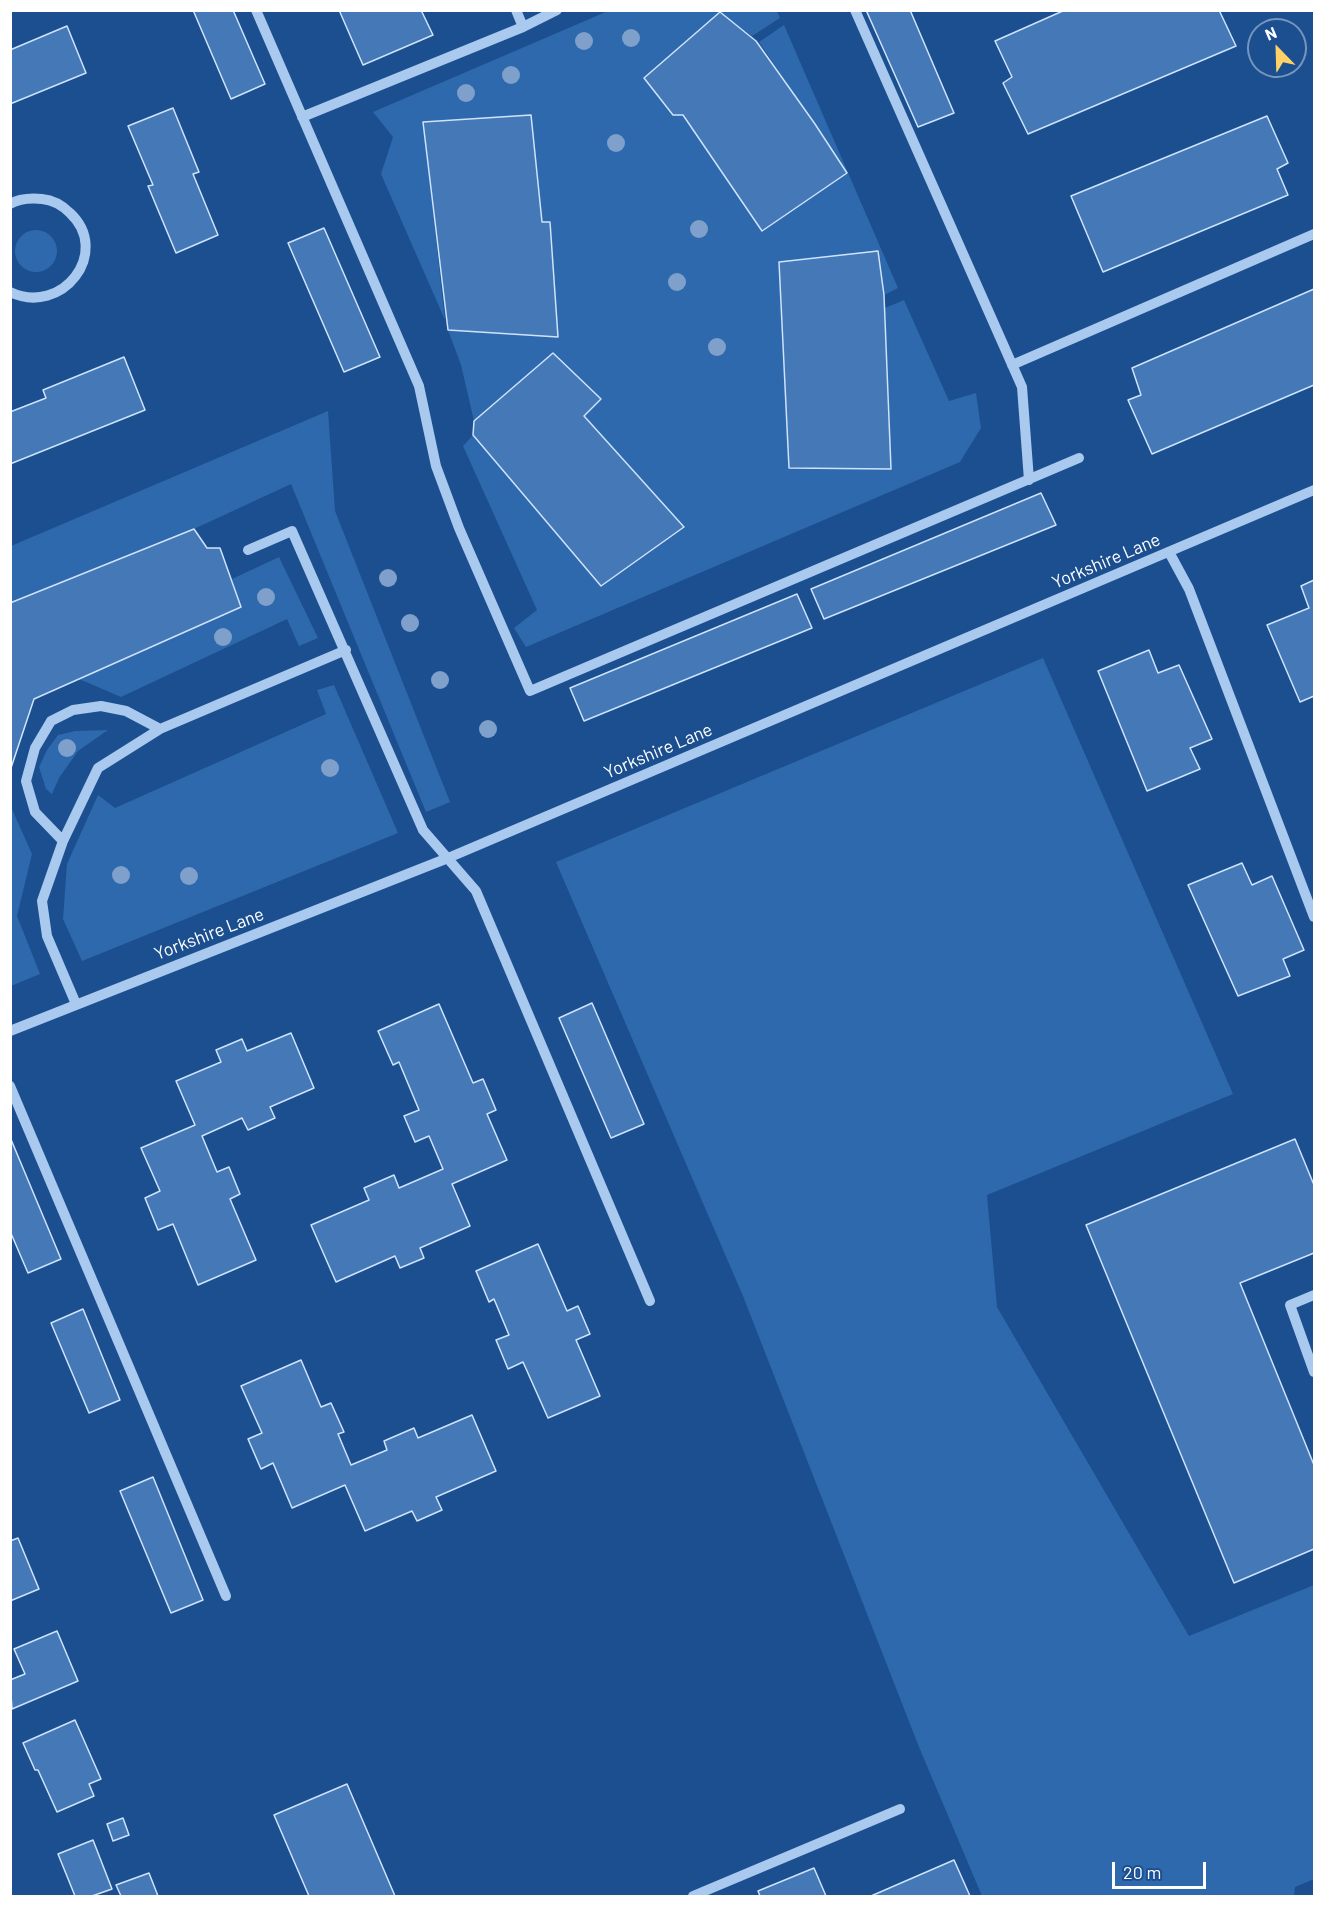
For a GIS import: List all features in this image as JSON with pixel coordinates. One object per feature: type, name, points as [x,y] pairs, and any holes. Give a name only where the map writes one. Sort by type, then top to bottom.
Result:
[{"type":"street","points":[[256,10],[419,386],[436,466],[459,528],[530,691],[1079,458]]},
{"type":"street","points":[[516,10],[523,27]]},
{"type":"street","points":[[302,117],[523,27],[557,10]]},
{"type":"street","points":[[855,10],[1022,387],[1029,480]]},
{"type":"street","points":[[10,204],[31,198],[48,199],[64,206],[75,218],[82,232],[85,247],[83,262],[76,276],[65,288],[52,296],[14,297]]},
{"type":"street","points":[[1012,365],[1314,234]]},
{"type":"street","name":"Yorkshire Lane","points":[[10,1031],[448,858],[1314,490]]},
{"type":"street","points":[[248,549],[292,531],[423,830],[476,891],[650,1301]]},
{"type":"street","points":[[1169,552],[1189,589],[1314,917]]},
{"type":"street","points":[[76,1004],[46,936],[42,901],[63,841],[98,768],[160,729],[346,650]]},
{"type":"street","points":[[63,841],[35,812],[26,781],[35,748],[51,721],[73,710],[101,705],[126,711],[160,729]]},
{"type":"street","points":[[10,1086],[226,1596]]},
{"type":"street","points":[[1314,1295],[1290,1305],[1314,1372]]},
{"type":"street","points":[[693,1896],[900,1809]]},
{"type":"shaded area","points":[[608,11],[777,11],[780,18],[752,36],[720,13],[673,114],[683,115],[762,231],[847,173],[759,42],[784,25],[898,288],[884,295],[878,251],[779,262],[789,468],[891,469],[885,308],[904,300],[949,401],[976,393],[981,428],[960,462],[526,647],[514,628],[537,610],[463,446],[473,435],[601,586],[683,526],[584,416],[601,399],[553,354],[474,421],[461,365],[448,330],[558,336],[550,222],[542,222],[530,115],[423,122],[445,320],[381,174],[393,137],[373,112]]},
{"type":"shaded area","points":[[36,230],[51,236],[57,251],[51,266],[36,272],[21,266],[15,251],[21,236]]},
{"type":"shaded area","points":[[328,411],[335,511],[450,802],[426,812],[291,484],[194,529],[11,603],[11,546]]},
{"type":"shaded area","points":[[279,557],[318,638],[299,646],[287,619],[121,697],[79,679],[241,607],[232,579]]},
{"type":"shaded area","points":[[1043,658],[1233,1094],[987,1195],[997,1307],[1189,1636],[1314,1585],[1314,1879],[1295,1887],[1294,1896],[982,1896],[919,1747],[743,1296],[556,862]]},
{"type":"shaded area","points":[[334,685],[398,833],[82,961],[63,919],[67,864],[98,795],[115,808],[326,714],[317,690]]},
{"type":"shaded area","points":[[108,730],[78,751],[59,778],[52,794],[46,789],[39,767],[47,750],[58,735],[75,731]]},
{"type":"shaded area","points":[[11,807],[32,854],[17,916],[40,974],[11,986]]},
{"type":"building","points":[[193,10],[233,10],[265,84],[231,99]]},
{"type":"building","points":[[339,10],[421,10],[433,35],[363,65]]},
{"type":"building","points":[[866,10],[910,10],[954,113],[918,127]]},
{"type":"building","points":[[1065,10],[1219,10],[1236,46],[1028,134],[1003,83],[1012,77],[995,41]]},
{"type":"building","points":[[720,12],[756,41],[847,173],[762,231],[683,115],[673,115],[644,78]]},
{"type":"building","points":[[67,26],[86,73],[10,104],[10,50]]},
{"type":"building","points":[[173,108],[199,172],[193,174],[218,235],[176,253],[148,186],[153,185],[128,126]]},
{"type":"building","points":[[531,115],[542,222],[550,222],[558,337],[448,330],[423,122]]},
{"type":"building","points":[[1267,116],[1288,163],[1277,169],[1288,195],[1103,272],[1071,196]]},
{"type":"building","points":[[324,228],[380,357],[344,372],[288,243]]},
{"type":"building","points":[[878,251],[884,295],[891,469],[789,468],[779,262]]},
{"type":"building","points":[[1314,289],[1314,385],[1152,454],[1128,400],[1141,395],[1132,368]]},
{"type":"building","points":[[553,353],[601,399],[584,416],[684,527],[601,586],[473,435],[474,421]]},
{"type":"building","points":[[124,357],[145,410],[10,464],[10,412],[46,398],[43,390]]},
{"type":"building","points":[[1041,493],[1056,525],[824,619],[811,589]]},
{"type":"building","points":[[194,529],[207,548],[220,548],[241,607],[34,699],[10,771],[10,603]]},
{"type":"building","points":[[1314,580],[1314,696],[1300,702],[1267,625],[1309,608],[1301,586]]},
{"type":"building","points":[[797,594],[812,628],[584,721],[570,688]]},
{"type":"building","points":[[1149,650],[1158,673],[1179,665],[1212,739],[1190,748],[1200,769],[1147,791],[1098,671]]},
{"type":"building","points":[[1242,863],[1252,885],[1272,876],[1304,950],[1283,959],[1290,976],[1238,996],[1188,885]]},
{"type":"building","points":[[592,1003],[644,1124],[611,1138],[559,1018]]},
{"type":"building","points":[[439,1004],[473,1083],[483,1079],[496,1110],[487,1114],[507,1160],[452,1184],[470,1226],[420,1248],[424,1258],[400,1268],[395,1256],[336,1282],[311,1225],[369,1200],[364,1188],[394,1175],[399,1188],[443,1169],[429,1136],[415,1142],[404,1116],[419,1110],[399,1062],[393,1065],[378,1031]]},
{"type":"building","points":[[291,1033],[314,1088],[270,1107],[275,1118],[248,1130],[242,1118],[202,1136],[217,1172],[229,1167],[240,1194],[230,1199],[256,1260],[198,1285],[173,1224],[158,1230],[145,1198],[160,1191],[141,1148],[195,1125],[176,1081],[221,1062],[216,1050],[242,1039],[247,1051]]},
{"type":"building","points":[[10,1137],[61,1259],[28,1273],[10,1231]]},
{"type":"building","points":[[1295,1139],[1314,1185],[1314,1253],[1240,1283],[1314,1465],[1314,1549],[1234,1583],[1086,1225]]},
{"type":"building","points":[[538,1244],[567,1311],[578,1306],[590,1334],[576,1340],[600,1396],[548,1418],[523,1362],[508,1369],[496,1340],[509,1335],[494,1299],[489,1302],[476,1271]]},
{"type":"building","points":[[83,1309],[120,1400],[89,1413],[51,1323]]},
{"type":"building","points":[[301,1360],[321,1407],[331,1403],[344,1432],[338,1434],[351,1465],[387,1450],[384,1441],[414,1428],[418,1438],[472,1415],[496,1471],[436,1497],[442,1510],[417,1521],[412,1511],[365,1531],[345,1485],[292,1508],[273,1463],[261,1469],[248,1439],[262,1433],[241,1386]]},
{"type":"building","points":[[153,1477],[203,1600],[171,1613],[120,1491]]},
{"type":"building","points":[[18,1538],[39,1589],[10,1601],[10,1541]]},
{"type":"building","points":[[57,1631],[78,1681],[12,1709],[10,1680],[25,1674],[14,1649]]},
{"type":"building","points":[[75,1720],[101,1779],[89,1784],[94,1796],[57,1812],[23,1743]]},
{"type":"building","points":[[347,1784],[395,1896],[309,1896],[274,1815]]},
{"type":"building","points":[[123,1818],[129,1835],[113,1841],[107,1824]]},
{"type":"building","points":[[93,1840],[112,1889],[92,1896],[75,1896],[58,1854]]},
{"type":"building","points":[[954,1860],[970,1896],[871,1896]]},
{"type":"building","points":[[814,1868],[826,1896],[760,1896],[758,1891]]},
{"type":"building","points":[[149,1873],[158,1896],[121,1896],[116,1885]]}]
